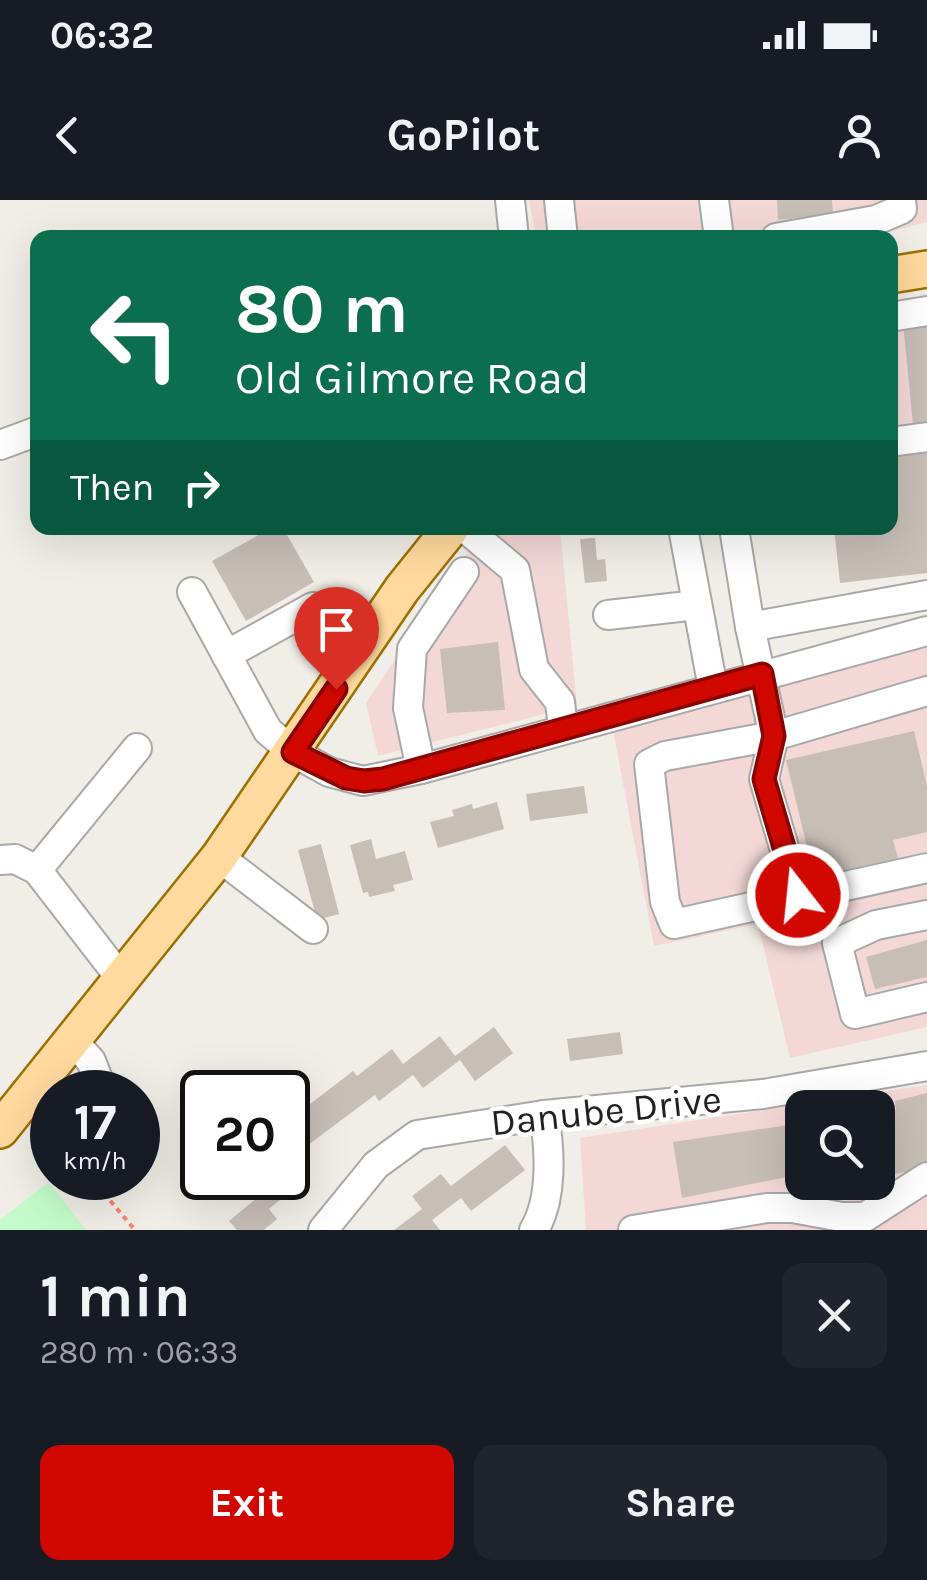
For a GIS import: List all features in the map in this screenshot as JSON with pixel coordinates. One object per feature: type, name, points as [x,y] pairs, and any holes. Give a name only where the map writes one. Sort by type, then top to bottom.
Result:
[{"type":"main road","points":[[898,274],[927,269]]},
{"type":"main road","points":[[0,1130],[219,857],[445,535]]},
{"type":"street","points":[[510,200],[513,230]]},
{"type":"street","points":[[559,200],[562,230]]},
{"type":"street","points":[[714,200],[718,230]]},
{"type":"street","points":[[820,230],[876,220],[902,209],[901,200]]},
{"type":"street","points":[[898,316],[927,311]]},
{"type":"street","points":[[0,444],[30,434]]},
{"type":"street","points":[[898,441],[927,437]]},
{"type":"street","points":[[473,535],[515,570],[534,669],[560,702],[563,728]]},
{"type":"street","points":[[684,535],[713,688]]},
{"type":"street","points":[[735,535],[774,736],[764,779],[798,895]]},
{"type":"street","points":[[421,769],[408,708],[412,650],[464,572]]},
{"type":"street","points":[[192,592],[268,731],[293,752],[329,772],[364,781],[421,769],[927,630]]},
{"type":"street","points":[[750,627],[927,595]]},
{"type":"street","points":[[608,615],[698,604]]},
{"type":"street","points":[[226,655],[313,606]]},
{"type":"street","points":[[378,626],[412,650]]},
{"type":"street","points":[[927,692],[774,736],[665,756],[648,764],[665,902],[674,924],[927,868]]},
{"type":"street","points":[[37,870],[137,748]]},
{"type":"street","points":[[219,857],[313,928]]},
{"type":"street","points":[[0,860],[15,860],[37,870],[122,980]]},
{"type":"street","points":[[927,915],[876,924],[838,943],[855,1014],[927,997]]},
{"type":"street","points":[[73,1041],[95,1070]]},
{"type":"street","name":"Danube Drive","points":[[322,1230],[376,1165],[417,1135],[544,1115],[763,1094],[927,1066]]},
{"type":"street","points":[[534,1230],[543,1216],[549,1144],[544,1115]]},
{"type":"street","points":[[633,1230],[766,1208],[792,1208],[863,1223],[927,1177]]},
{"type":"path","points":[[110,1200],[135,1230]]},
{"type":"shaded area","points":[[529,200],[927,200],[927,222],[896,230],[535,230]]},
{"type":"shaded area","points":[[927,304],[927,428],[898,431],[898,307]]},
{"type":"shaded area","points":[[487,535],[561,535],[577,706],[378,756],[366,703],[463,558]]},
{"type":"shaded area","points":[[927,646],[927,1027],[790,1058],[758,924],[654,946],[613,730]]},
{"type":"shaded area","points":[[927,1085],[927,1230],[586,1230],[580,1138],[785,1107],[785,1200],[895,1200],[894,1090]]},
{"type":"green space","points":[[30,1197],[30,1200],[63,1200],[86,1230],[0,1230],[0,1220]]},
{"type":"building","points":[[777,200],[832,200],[833,215],[778,220]]},
{"type":"building","points":[[927,321],[927,424],[913,425],[903,323]]},
{"type":"building","points":[[927,444],[927,573],[840,583],[835,535],[898,535],[898,447]]},
{"type":"building","points":[[258,535],[287,535],[314,582],[246,621],[212,561]]},
{"type":"building","points":[[595,538],[597,560],[605,559],[607,581],[585,583],[580,539]]},
{"type":"building","points":[[498,642],[505,710],[447,713],[440,649]]},
{"type":"building","points":[[914,731],[927,786],[927,832],[893,840],[899,861],[830,877],[824,851],[809,855],[786,760]]},
{"type":"building","points":[[584,786],[588,813],[530,821],[526,794]]},
{"type":"building","points":[[497,802],[504,829],[438,848],[430,822],[454,816],[452,810],[472,804],[473,809]]},
{"type":"building","points":[[371,839],[376,859],[405,851],[413,880],[393,885],[395,891],[369,897],[368,892],[363,893],[350,845]]},
{"type":"building","points":[[321,844],[339,914],[317,920],[298,850]]},
{"type":"building","points":[[927,940],[927,977],[875,989],[866,957]]},
{"type":"building","points":[[494,1027],[513,1053],[475,1081],[460,1060],[423,1088],[413,1075],[379,1101],[375,1095],[310,1144],[310,1104],[353,1071],[357,1076],[392,1049],[403,1064],[440,1036],[455,1056]]},
{"type":"building","points":[[620,1032],[623,1054],[570,1061],[567,1039]]},
{"type":"building","points":[[927,1093],[927,1167],[895,1174],[895,1101]]},
{"type":"building","points":[[785,1126],[785,1177],[682,1198],[673,1142]]},
{"type":"building","points":[[505,1145],[525,1170],[471,1211],[461,1198],[432,1220],[440,1230],[394,1230],[422,1209],[412,1196],[441,1174],[451,1186]]},
{"type":"building","points":[[254,1200],[280,1200],[269,1209],[277,1219],[264,1230],[237,1230],[229,1221]]},
{"type":"route","points":[[336,689],[293,752],[329,772],[364,781],[421,769],[762,674],[774,736],[764,779],[798,895]]}]
